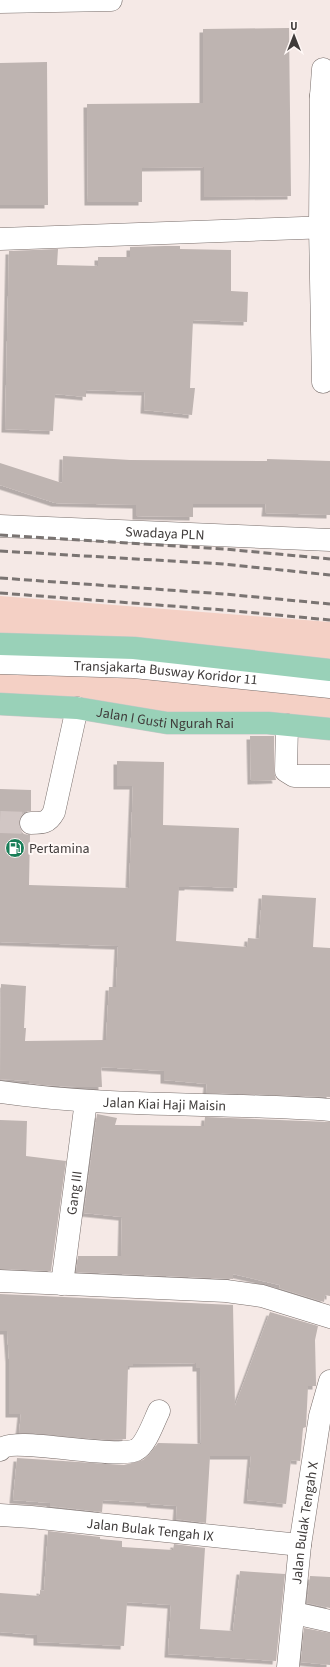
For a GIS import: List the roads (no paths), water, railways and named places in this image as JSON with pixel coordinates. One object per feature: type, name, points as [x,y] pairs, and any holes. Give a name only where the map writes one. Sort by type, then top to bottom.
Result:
[{"type":"main road","points":[[0,644],[134,648],[330,670]]},
{"type":"main road","name":"Jalan I Gusti Ngurah Rai","points":[[0,704],[77,708],[167,723],[287,724],[330,729]]},
{"type":"street","points":[[0,2],[111,0]]},
{"type":"street","points":[[323,68],[326,96],[323,382]]},
{"type":"street","points":[[0,239],[325,227]]},
{"type":"street","name":"Swadaya PLN","points":[[0,526],[330,540]]},
{"type":"street","name":"Transjakarta Busway Koridor 11","points":[[0,664],[134,666],[330,687]]},
{"type":"street","points":[[30,823],[44,823],[50,820],[54,812],[77,708]]},
{"type":"street","points":[[287,724],[286,771],[294,776],[330,776]]},
{"type":"street","name":"Jalan Kiai Haji Maisin","points":[[0,1092],[86,1101],[280,1106],[330,1110]]},
{"type":"street","name":"Gang III","points":[[62,1284],[86,1101]]},
{"type":"street","points":[[0,1281],[226,1291],[262,1296],[330,1317]]},
{"type":"street","name":"Jalan Bulak Tengah X","points":[[288,1667],[300,1545],[320,1416],[330,1381]]},
{"type":"street","points":[[0,1450],[6,1446],[37,1446],[119,1452],[137,1450],[145,1441],[159,1411]]},
{"type":"street","name":"Jalan Bulak Tengah IX","points":[[0,1515],[300,1545]]},
{"type":"street","points":[[294,1613],[330,1621]]},
{"type":"tunnel","points":[[0,822],[31,823]]},
{"type":"railway","points":[[0,535],[224,549],[330,559]]},
{"type":"railway","points":[[0,551],[223,564],[330,575]]},
{"type":"railway","points":[[0,578],[224,594],[330,604]]},
{"type":"railway","points":[[0,593],[224,610],[330,620]]},
{"type":"place","name":"Pertamina","points":[[15,848]]}]
